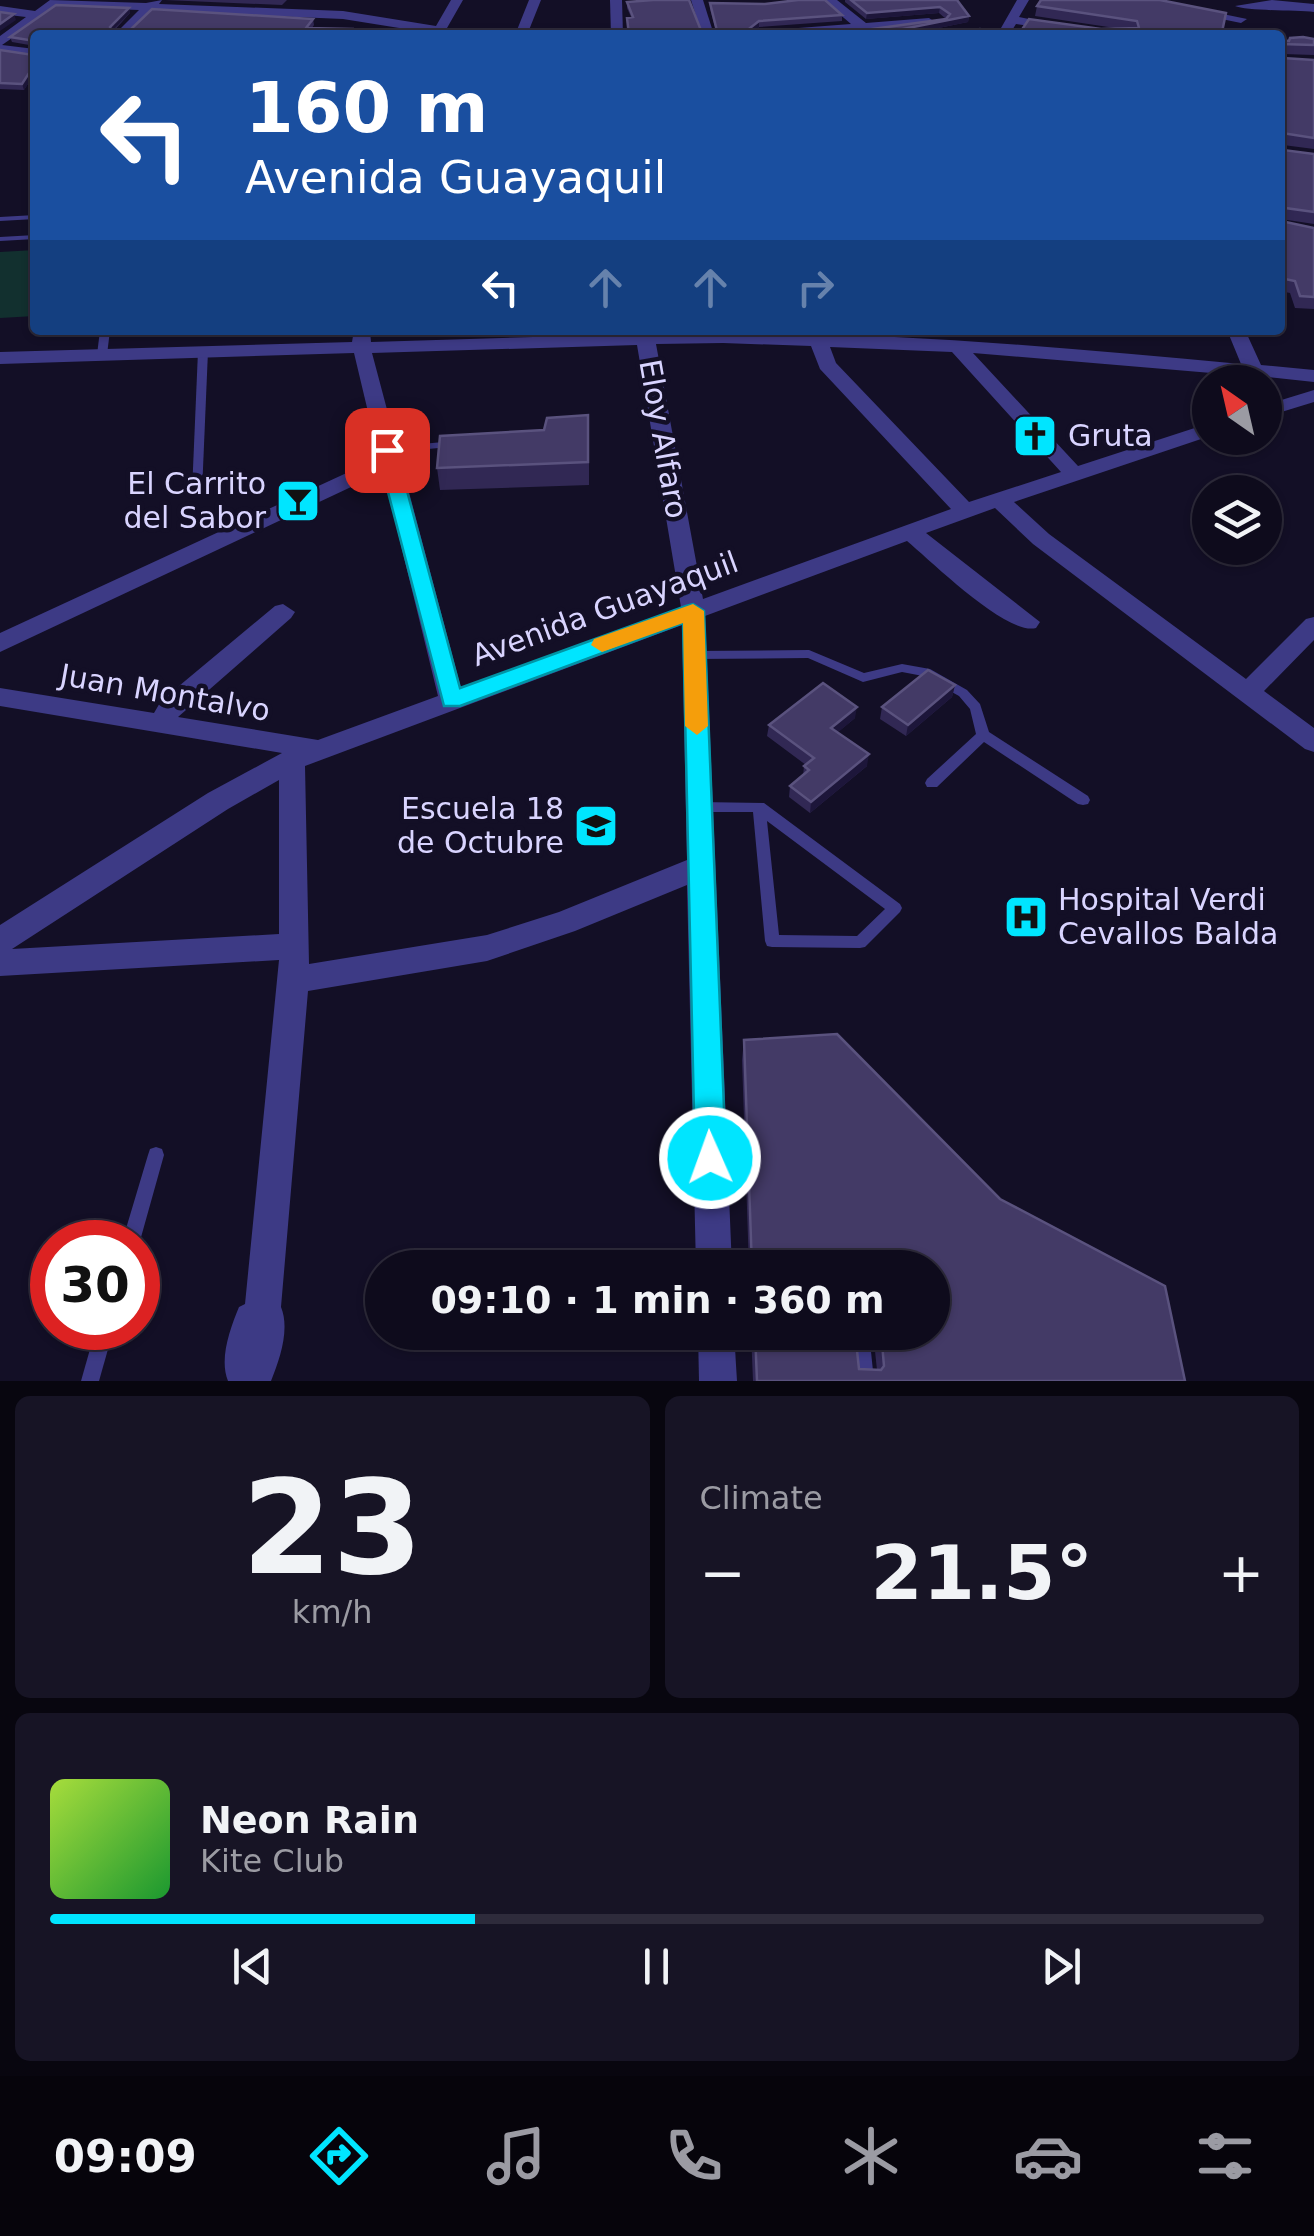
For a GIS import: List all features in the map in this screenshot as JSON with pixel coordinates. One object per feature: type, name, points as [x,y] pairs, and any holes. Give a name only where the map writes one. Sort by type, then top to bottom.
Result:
[{"type":"street","points":[[236,23],[256,0]]},
{"type":"street","points":[[333,30],[353,0]]},
{"type":"street","points":[[439,30],[457,0]]},
{"type":"street","points":[[523,30],[535,0]]},
{"type":"street","points":[[616,0],[617,30]]},
{"type":"street","points":[[697,0],[706,30]]},
{"type":"street","points":[[828,0],[864,28]]},
{"type":"street","points":[[1006,30],[1023,0]]},
{"type":"street","points":[[0,42],[57,2],[152,3],[343,15],[427,30]]},
{"type":"street","points":[[1130,3],[1241,8],[1291,2],[1314,8]]},
{"type":"street","points":[[125,30],[152,3]]},
{"type":"street","points":[[0,10],[38,15]]},
{"type":"street","points":[[834,30],[934,16]]},
{"type":"street","points":[[1012,20],[1070,28]]},
{"type":"street","points":[[0,50],[30,53]]},
{"type":"street","points":[[1,360],[202,352],[362,338],[584,335]]},
{"type":"street","name":"Eloy Alfaro","points":[[644,335],[693,611],[713,1250]]},
{"type":"street","points":[[770,335],[818,340],[952,341],[1192,369]]},
{"type":"street","points":[[1238,335],[1251,365]]},
{"type":"street","points":[[362,338],[388,456],[452,700]]},
{"type":"street","points":[[818,340],[827,364],[965,510]]},
{"type":"street","points":[[952,341],[1030,428],[1031,435],[1071,475]]},
{"type":"street","points":[[1282,377],[1312,378]]},
{"type":"street","points":[[1282,402],[1314,396]]},
{"type":"street","name":"Avenida Guayaquil","points":[[5,954],[218,802],[306,755],[965,510],[1192,435]]},
{"type":"street","points":[[0,643],[388,456]]},
{"type":"street","points":[[998,499],[1041,539],[1314,742]]},
{"type":"street","points":[[909,531],[1001,606],[1028,622]]},
{"type":"street","points":[[158,725],[170,708],[283,612]]},
{"type":"street","points":[[1248,692],[1314,625]]},
{"type":"street","name":"Juan Montalvo","points":[[0,697],[306,755]]},
{"type":"street","points":[[247,1378],[241,1368],[252,1320],[262,1314],[294,980],[306,755]]},
{"type":"street","points":[[294,980],[487,948],[565,922],[701,866]]},
{"type":"street","points":[[5,954],[294,946]]},
{"type":"street","points":[[717,1350],[718,1381]]},
{"type":"lane","points":[[0,219],[30,217]]},
{"type":"lane","points":[[0,239],[30,237]]},
{"type":"lane","points":[[102,355],[104,335]]},
{"type":"lane","points":[[196,492],[202,352]]},
{"type":"lane","points":[[388,456],[462,443]]},
{"type":"lane","points":[[694,655],[809,654],[863,678],[902,668],[926,672],[963,692],[976,706],[983,736],[1083,800]]},
{"type":"lane","points":[[932,783],[983,736]]},
{"type":"lane","points":[[699,807],[759,806],[895,908],[860,942],[772,941],[759,806]]},
{"type":"lane","points":[[137,1220],[156,1155]]},
{"type":"lane","points":[[90,1381],[99,1350]]},
{"type":"lane","points":[[862,1350],[865,1381]]},
{"type":"green space","points":[[30,250],[30,316],[0,318],[0,252]]},
{"type":"building","points":[[689,0],[701,30],[628,30],[627,18],[633,17],[627,2]]},
{"type":"building","points":[[825,0],[842,15],[759,21],[750,28],[717,30],[710,3]]},
{"type":"building","points":[[851,0],[957,0],[969,16],[898,30],[865,30],[946,19],[950,14],[940,7],[867,13]]},
{"type":"building","points":[[1041,0],[1160,0],[1226,13],[1222,30],[1022,30],[1029,19],[1101,29],[1139,28],[1137,21],[1037,6]]},
{"type":"building","points":[[56,5],[129,8],[111,30],[30,30],[30,40],[10,37]]},
{"type":"building","points":[[152,9],[313,19],[306,28],[352,29],[130,30]]},
{"type":"building","points":[[0,12],[14,14],[0,24]]},
{"type":"building","points":[[1290,38],[1314,39],[1314,45],[1285,44]]},
{"type":"building","points":[[0,50],[30,55],[30,73],[22,84],[0,83]]},
{"type":"building","points":[[1285,58],[1314,60],[1314,138],[1285,133]]},
{"type":"building","points":[[1285,150],[1314,154],[1314,212],[1285,208]]},
{"type":"building","points":[[1285,222],[1314,228],[1314,297],[1300,296],[1295,281],[1285,279]]},
{"type":"building","points":[[588,415],[588,462],[437,468],[440,436],[544,430],[547,418]]},
{"type":"building","points":[[928,670],[955,685],[908,725],[882,707]]},
{"type":"building","points":[[823,683],[857,707],[831,728],[869,754],[811,802],[790,786],[809,770],[804,766],[814,758],[769,725]]},
{"type":"building","points":[[837,1034],[1000,1199],[1165,1286],[1185,1381],[757,1381],[756,1350],[857,1350],[859,1369],[881,1370],[883,1350],[950,1350],[950,1250],[751,1250],[744,1040]]},
{"type":"slow traffic","points":[[602,645],[693,611],[697,726]]},
{"type":"place","name":"Gruta","points":[[1035,436]]},
{"type":"place","name":"El Carrito del Sabor","points":[[298,501]]},
{"type":"place","name":"Escuela 18 de Octubre","points":[[596,826]]},
{"type":"place","name":"Hospital Verdi Cevallos Balda","points":[[1026,917]]},
{"type":"route","points":[[387,450],[452,700],[693,611],[710,1158]]}]
